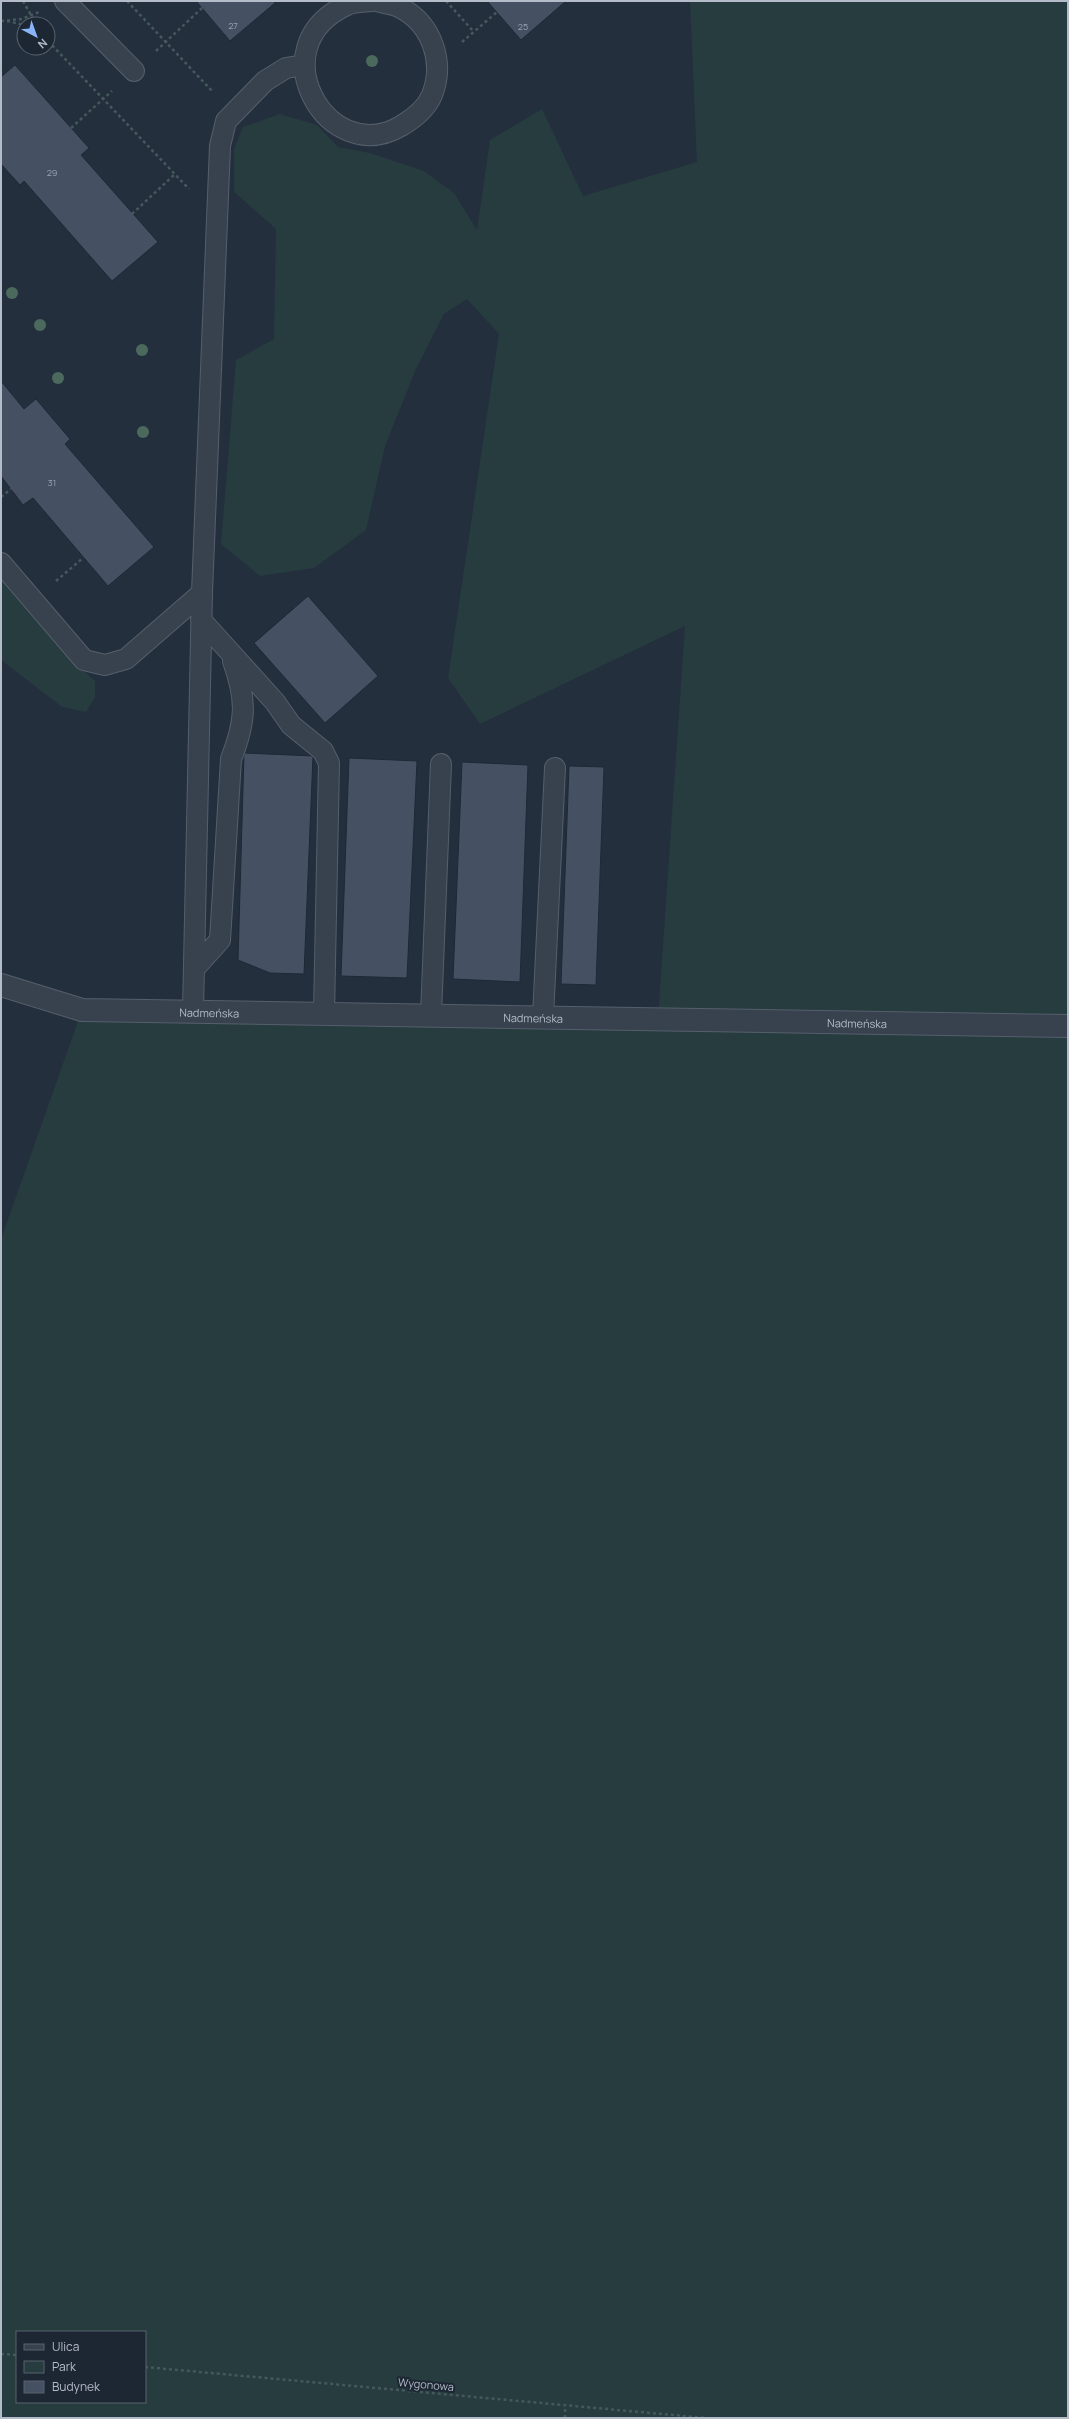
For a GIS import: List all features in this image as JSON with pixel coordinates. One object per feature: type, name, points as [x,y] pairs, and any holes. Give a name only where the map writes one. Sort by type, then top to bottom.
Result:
[{"type":"street","name":"Nadmeńska","points":[[1,986],[82,1010],[1068,1026]]},
{"type":"lane","points":[[65,1],[134,71]]},
{"type":"lane","points":[[366,2],[399,7],[420,22],[434,44],[436,62],[438,70],[432,96],[416,117],[394,130],[368,134],[343,128],[322,113],[308,90],[304,65],[310,39],[325,18],[348,4],[366,2]]},
{"type":"lane","points":[[193,1011],[201,620],[220,146],[226,121],[233,112],[265,81],[286,68],[304,65]]},
{"type":"lane","points":[[1,563],[84,660],[105,665],[126,659],[202,593]]},
{"type":"lane","points":[[201,620],[275,702],[291,725],[323,751],[329,763],[324,1013]]},
{"type":"lane","points":[[194,969],[220,940],[231,759],[241,734],[244,709],[242,686],[229,652]]},
{"type":"lane","points":[[431,1015],[441,764]]},
{"type":"lane","points":[[543,1017],[555,768]]},
{"type":"path","points":[[23,1],[31,16],[42,11]]},
{"type":"path","points":[[127,1],[233,112]]},
{"type":"path","points":[[446,1],[474,32]]},
{"type":"path","points":[[436,62],[497,12]]},
{"type":"path","points":[[1,22],[16,19]]},
{"type":"path","points":[[5,21],[16,23]]},
{"type":"path","points":[[56,49],[217,218]]},
{"type":"path","points":[[132,214],[175,174]]},
{"type":"path","points":[[1,497],[11,488]]},
{"type":"path","points":[[55,582],[83,558]]},
{"type":"path","points":[[1,2354],[16,2355]]},
{"type":"path","name":"Wygonowa","points":[[146,2367],[706,2418]]},
{"type":"path","points":[[565,2405],[565,2418]]},
{"type":"green space","points":[[690,1],[1068,1],[1068,2418],[1,2418],[1,1239],[82,1010],[658,1018],[685,626],[480,724],[448,678],[499,334],[467,299],[444,314],[416,369],[385,446],[366,530],[314,568],[260,576],[221,544],[236,360],[274,339],[276,229],[234,192],[234,149],[243,127],[280,114],[317,125],[338,147],[370,153],[424,171],[454,193],[477,230],[490,140],[542,109],[583,196],[697,162]]},
{"type":"green space","points":[[1,578],[75,663],[95,681],[95,697],[86,712],[62,707],[1,660]]},
{"type":"building","points":[[196,1],[274,1],[275,3],[230,41]]},
{"type":"building","points":[[487,1],[566,1],[521,40]]},
{"type":"building","points":[[15,65],[89,148],[81,155],[158,242],[112,281],[24,181],[20,185],[1,164],[1,77]]},
{"type":"building","points":[[1,381],[24,409],[36,399],[70,439],[65,444],[154,547],[108,586],[33,498],[23,505],[1,476]]},
{"type":"building","points":[[308,596],[378,676],[325,723],[254,643]]},
{"type":"building","points":[[244,753],[313,756],[304,974],[270,973],[238,960]]},
{"type":"building","points":[[349,758],[417,761],[407,978],[341,976]]},
{"type":"building","points":[[462,762],[528,765],[520,982],[453,979]]},
{"type":"building","points":[[569,766],[604,767],[596,985],[561,984]]}]
